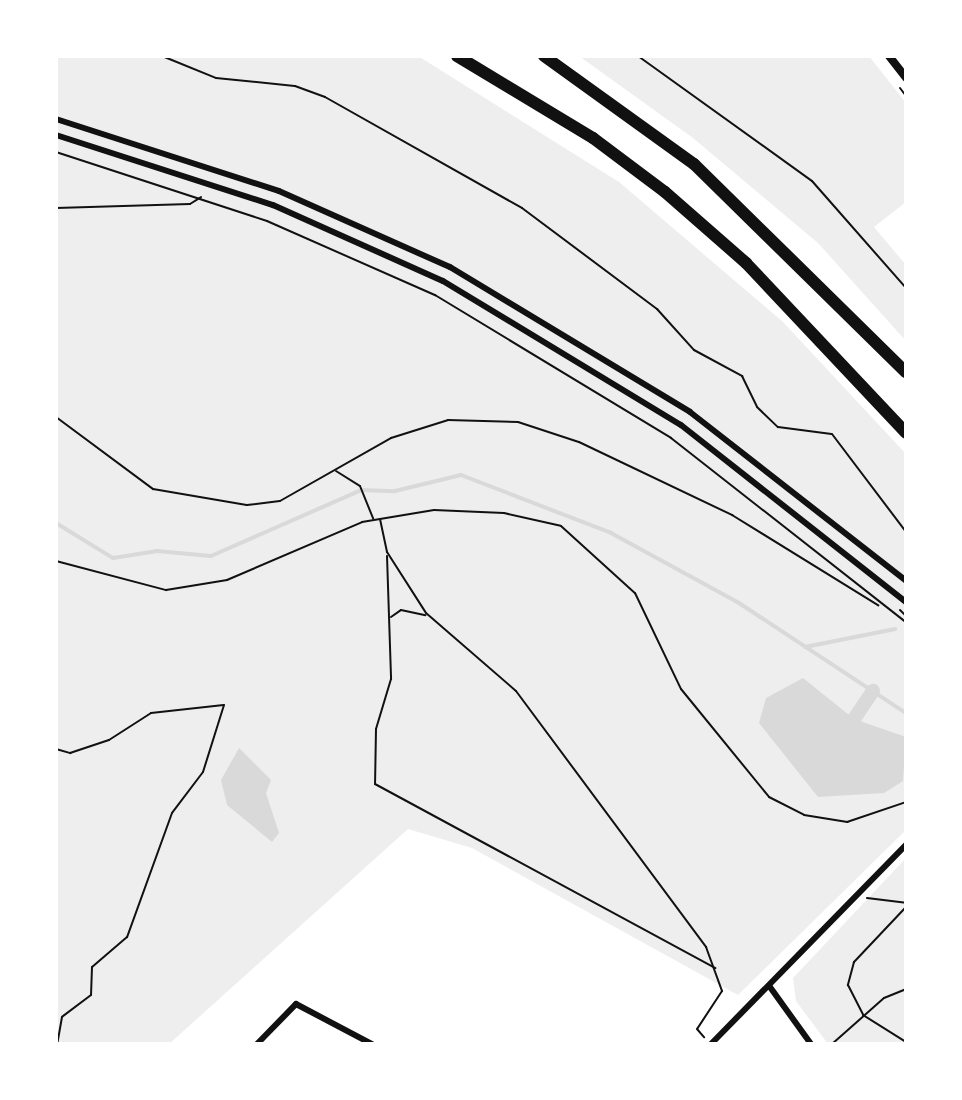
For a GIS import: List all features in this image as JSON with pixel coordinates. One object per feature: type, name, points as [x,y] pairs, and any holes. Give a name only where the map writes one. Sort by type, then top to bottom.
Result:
[{"type":"highway","points":[[457,56],[593,138],[665,192],[746,263],[906,433]]},
{"type":"highway","points":[[544,56],[694,164],[906,372]]},
{"type":"street","points":[[889,56],[906,78]]},
{"type":"street","points":[[56,119],[279,191],[450,267],[690,412],[906,581]]},
{"type":"street","points":[[56,135],[273,205],[443,281],[681,425],[906,602]]},
{"type":"street","points":[[710,1044],[770,987],[906,845]]},
{"type":"street","points":[[770,987],[811,1044]]},
{"type":"street","points":[[257,1044],[296,1004],[372,1044]]},
{"type":"path","points":[[162,56],[216,78],[295,86],[325,97],[522,208],[657,309],[694,350],[742,376],[757,407],[778,427],[832,434],[906,532]]},
{"type":"path","points":[[638,56],[812,181],[906,288]]},
{"type":"path","points":[[56,146],[127,166]]},
{"type":"path","points":[[56,152],[202,196],[369,264],[536,352],[671,438],[906,622]]},
{"type":"path","points":[[200,188],[358,252],[502,325]]},
{"type":"path","points":[[56,208],[190,204],[202,196]]},
{"type":"path","points":[[624,398],[739,480]]},
{"type":"path","points":[[56,417],[153,489],[247,505],[280,501],[391,438],[448,420],[518,422],[579,442],[732,515],[878,605]]},
{"type":"path","points":[[334,470],[360,486],[373,520]]},
{"type":"path","points":[[56,561],[166,590],[227,580],[373,520],[462,511],[561,526],[635,593],[681,689],[769,797],[804,815],[847,822],[906,802]]},
{"type":"path","points":[[380,519],[387,552],[391,679],[376,729],[375,784],[717,969]]},
{"type":"path","points":[[387,552],[430,617]]},
{"type":"path","points":[[843,561],[906,616]]},
{"type":"path","points":[[391,617],[415,610],[430,617],[516,691],[717,969],[722,991],[697,1029],[710,1044]]},
{"type":"path","points":[[56,749],[70,753],[109,740],[151,713],[224,705],[203,772],[172,813],[127,937],[92,967],[91,995],[62,1017],[57,1044]]},
{"type":"path","points":[[854,897],[906,905]]},
{"type":"path","points":[[906,905],[854,962],[848,985],[863,1015],[906,1042]]},
{"type":"path","points":[[906,974],[906,983]]},
{"type":"path","points":[[832,1044],[863,1015],[906,989]]},
{"type":"shaded area","points":[[56,56],[418,56],[619,182],[783,322],[906,454],[906,830],[738,995],[472,848],[408,829],[169,1044],[56,1044]]},
{"type":"shaded area","points":[[579,56],[869,56],[906,103],[906,202],[874,227],[906,265],[906,341],[818,243],[693,138]]},
{"type":"shaded area","points":[[803,678],[854,719],[906,737],[903,781],[884,793],[818,797],[759,723],[766,698]]},
{"type":"shaded area","points":[[239,748],[271,780],[266,793],[279,833],[272,842],[227,805],[221,780]]},
{"type":"shaded area","points":[[906,858],[906,1044],[828,1044],[796,1001],[793,978]]},
{"type":"waterway","points":[[56,523],[113,558],[157,551],[211,556],[361,490],[395,491],[461,475],[611,533],[739,603],[906,713]]},
{"type":"waterway","points":[[805,647],[895,629]]},
{"type":"waterway","points":[[854,719],[873,691]]}]
